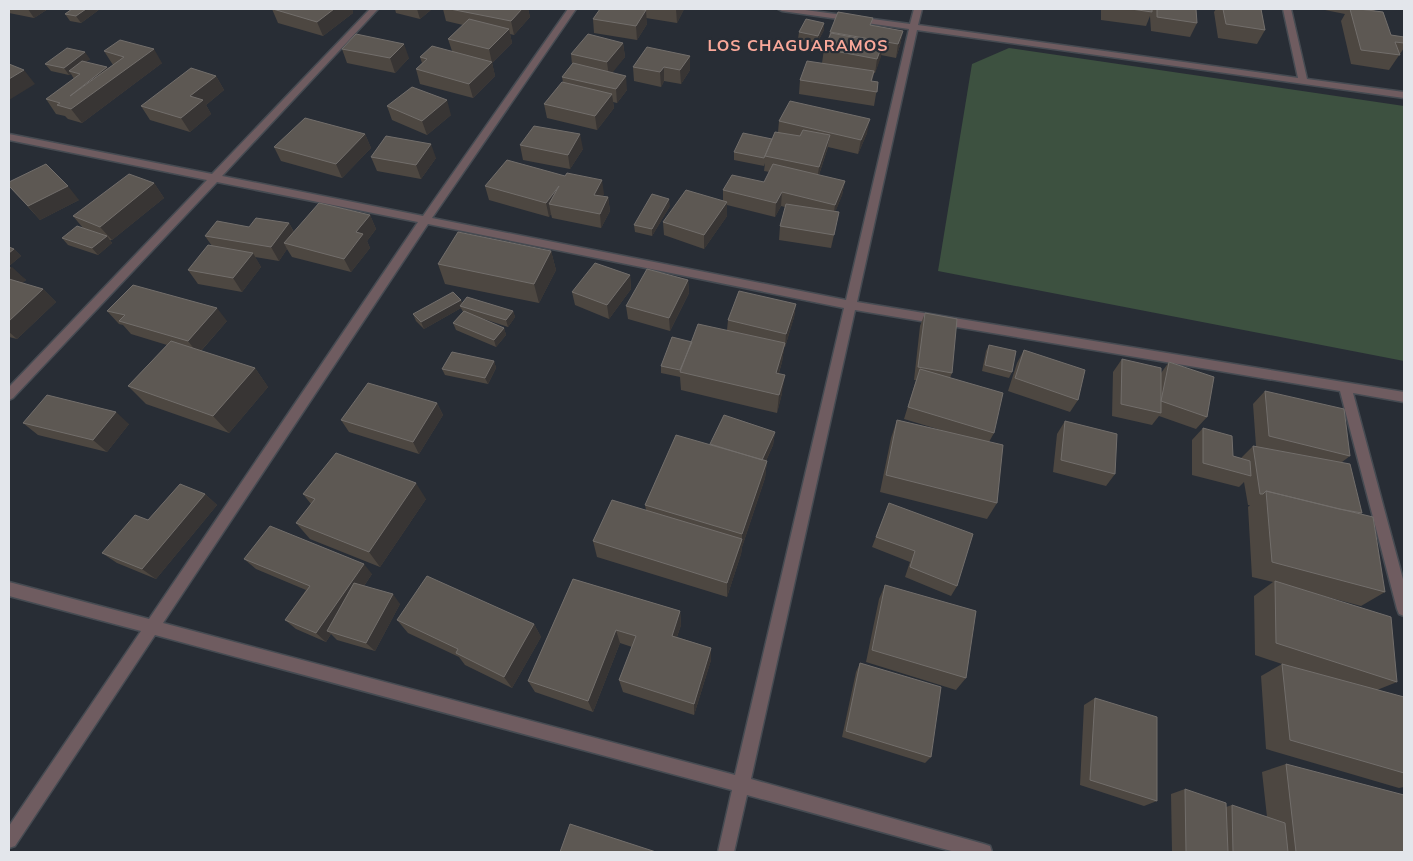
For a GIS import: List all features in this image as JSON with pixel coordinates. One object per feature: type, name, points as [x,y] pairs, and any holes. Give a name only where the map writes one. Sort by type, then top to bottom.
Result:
[{"type":"street","points":[[9,396],[374,9]]},
{"type":"street","points":[[9,840],[426,219],[572,9]]},
{"type":"street","points":[[782,9],[1404,95]]},
{"type":"street","points":[[726,852],[918,9]]},
{"type":"street","points":[[1287,9],[1304,80]]},
{"type":"street","points":[[9,136],[851,305],[1404,397]]},
{"type":"street","points":[[1345,387],[1404,609]]},
{"type":"street","points":[[9,589],[742,785],[984,852]]},
{"type":"green space","points":[[1009,48],[1404,106],[1404,361],[938,271],[972,64]]},
{"type":"building","points":[[72,9],[86,9],[76,16],[65,14]]},
{"type":"building","points":[[273,9],[334,9],[317,22]]},
{"type":"building","points":[[450,9],[522,9],[511,21]]},
{"type":"building","points":[[600,9],[646,10],[636,26],[593,19]]},
{"type":"building","points":[[1131,9],[1152,9],[1152,12]]},
{"type":"building","points":[[1157,9],[1196,9],[1197,23],[1157,17]]},
{"type":"building","points":[[1223,9],[1261,9],[1265,30],[1226,24]]},
{"type":"building","points":[[1350,9],[1383,12],[1391,35],[1404,37],[1404,43],[1395,42],[1400,55],[1361,50]]},
{"type":"building","points":[[838,12],[873,18],[870,25],[903,31],[898,44],[830,32]]},
{"type":"building","points":[[469,19],[509,29],[489,49],[448,39]]},
{"type":"building","points":[[806,19],[824,23],[818,36],[799,32]]},
{"type":"building","points":[[831,33],[883,43],[877,59],[824,49]]},
{"type":"building","points":[[356,34],[404,44],[390,58],[342,49]]},
{"type":"building","points":[[588,34],[623,43],[607,62],[571,54]]},
{"type":"building","points":[[120,40],[154,49],[71,109],[46,99],[80,74],[69,71],[82,61],[107,67],[70,96],[124,57],[104,51]]},
{"type":"building","points":[[432,46],[492,62],[469,84],[416,69],[427,59],[420,57]]},
{"type":"building","points":[[647,47],[690,56],[680,70],[664,67],[660,72],[633,67]]},
{"type":"building","points":[[67,48],[85,52],[64,68],[45,64]]},
{"type":"building","points":[[807,61],[874,71],[871,81],[878,82],[877,92],[800,80]]},
{"type":"building","points":[[573,63],[626,76],[616,89],[562,77]]},
{"type":"building","points":[[9,64],[24,70],[9,79]]},
{"type":"building","points":[[191,68],[216,76],[190,96],[203,100],[181,118],[141,106]]},
{"type":"building","points":[[562,82],[612,94],[595,116],[544,104]]},
{"type":"building","points":[[412,87],[447,100],[422,121],[387,106]]},
{"type":"building","points":[[790,101],[870,119],[861,140],[779,121]]},
{"type":"building","points":[[305,118],[365,134],[336,164],[274,147]]},
{"type":"building","points":[[534,126],[580,134],[568,155],[520,145]]},
{"type":"building","points":[[803,130],[830,135],[819,167],[765,156],[775,132],[800,136]]},
{"type":"building","points":[[743,133],[772,139],[764,158],[734,152]]},
{"type":"building","points":[[386,136],[431,144],[416,165],[371,157]]},
{"type":"building","points":[[507,160],[565,176],[567,173],[602,180],[594,195],[608,197],[600,214],[549,204],[559,186],[546,203],[485,186]]},
{"type":"building","points":[[46,164],[68,186],[28,206],[9,186],[9,182]]},
{"type":"building","points":[[773,164],[845,181],[835,205],[782,192],[776,203],[723,190],[732,175],[764,182]]},
{"type":"building","points":[[129,174],[154,183],[100,227],[73,216]]},
{"type":"building","points":[[686,190],[727,202],[704,235],[663,222]]},
{"type":"building","points":[[652,194],[669,199],[652,229],[634,225]]},
{"type":"building","points":[[319,203],[370,215],[356,232],[363,234],[344,259],[284,243]]},
{"type":"building","points":[[786,204],[839,212],[834,235],[780,226]]},
{"type":"building","points":[[256,218],[289,223],[271,247],[205,236],[217,221],[249,227]]},
{"type":"building","points":[[77,226],[107,236],[92,248],[62,238]]},
{"type":"building","points":[[458,232],[551,251],[534,284],[438,264]]},
{"type":"building","points":[[208,245],[253,253],[233,278],[188,270]]},
{"type":"building","points":[[595,263],[630,275],[607,305],[572,292]]},
{"type":"building","points":[[647,269],[688,280],[669,318],[626,306]]},
{"type":"building","points":[[9,279],[43,289],[9,321]]},
{"type":"building","points":[[133,285],[217,308],[188,341],[119,321],[125,315],[107,311]]},
{"type":"building","points":[[739,291],[796,304],[786,334],[728,320]]},
{"type":"building","points":[[453,292],[461,300],[421,322],[413,314]]},
{"type":"building","points":[[467,297],[513,311],[506,320],[460,306]]},
{"type":"building","points":[[464,311],[504,328],[494,340],[453,323]]},
{"type":"building","points":[[925,313],[957,319],[952,373],[918,367]]},
{"type":"building","points":[[698,324],[785,343],[776,373],[785,375],[779,395],[680,372]]},
{"type":"building","points":[[672,337],[692,342],[680,370],[661,366]]},
{"type":"building","points":[[171,341],[255,368],[213,416],[128,386]]},
{"type":"building","points":[[989,345],[1016,351],[1012,372],[985,365]]},
{"type":"building","points":[[1024,350],[1085,370],[1078,400],[1015,378]]},
{"type":"building","points":[[452,352],[494,361],[485,378],[442,369]]},
{"type":"building","points":[[1122,359],[1161,368],[1161,413],[1121,404]]},
{"type":"building","points":[[1169,362],[1214,377],[1207,417],[1161,401]]},
{"type":"building","points":[[920,369],[1003,393],[994,433],[908,407]]},
{"type":"building","points":[[368,383],[437,403],[413,442],[341,420]]},
{"type":"building","points":[[1265,391],[1344,409],[1350,456],[1269,436]]},
{"type":"building","points":[[47,395],[116,412],[93,440],[23,423]]},
{"type":"building","points":[[724,415],[775,432],[762,460],[710,444]]},
{"type":"building","points":[[897,420],[1003,445],[997,503],[886,475]]},
{"type":"building","points":[[1065,421],[1117,434],[1115,474],[1061,460]]},
{"type":"building","points":[[1203,428],[1232,436],[1233,456],[1250,461],[1251,476],[1203,463]]},
{"type":"building","points":[[676,435],[767,461],[742,534],[645,505]]},
{"type":"building","points":[[1253,446],[1350,464],[1362,513],[1266,491],[1260,494]]},
{"type":"building","points":[[336,453],[416,483],[369,552],[296,523],[315,499],[303,494]]},
{"type":"building","points":[[180,484],[205,494],[142,569],[102,553],[135,515],[148,520]]},
{"type":"building","points":[[1266,491],[1373,517],[1385,592],[1272,562]]},
{"type":"building","points":[[612,500],[742,539],[727,583],[593,541]]},
{"type":"building","points":[[889,503],[973,534],[957,586],[910,567],[915,551],[876,537]]},
{"type":"building","points":[[270,526],[364,564],[316,633],[285,620],[310,586],[244,559]]},
{"type":"building","points":[[427,576],[534,624],[504,677],[456,653],[458,649],[397,620]]},
{"type":"building","points":[[573,579],[680,611],[672,636],[711,648],[694,704],[619,680],[636,636],[616,630],[588,701],[528,681]]},
{"type":"building","points":[[1275,581],[1391,617],[1397,682],[1276,643]]},
{"type":"building","points":[[354,583],[393,594],[366,643],[327,631]]},
{"type":"building","points":[[885,585],[976,611],[966,678],[872,650]]},
{"type":"building","points":[[860,663],[941,687],[931,757],[846,731]]},
{"type":"building","points":[[1282,664],[1404,697],[1404,773],[1290,740]]},
{"type":"building","points":[[1095,698],[1157,717],[1157,801],[1090,780]]},
{"type":"building","points":[[1286,764],[1404,795],[1404,852],[1296,852]]},
{"type":"building","points":[[1185,789],[1226,803],[1228,852],[1186,852]]},
{"type":"building","points":[[1232,805],[1285,823],[1288,852],[1233,852]]},
{"type":"building","points":[[570,824],[656,852],[560,852]]},
{"type":"district","name":"LOS CHAGUARAMOS","points":[[798,45]]}]
